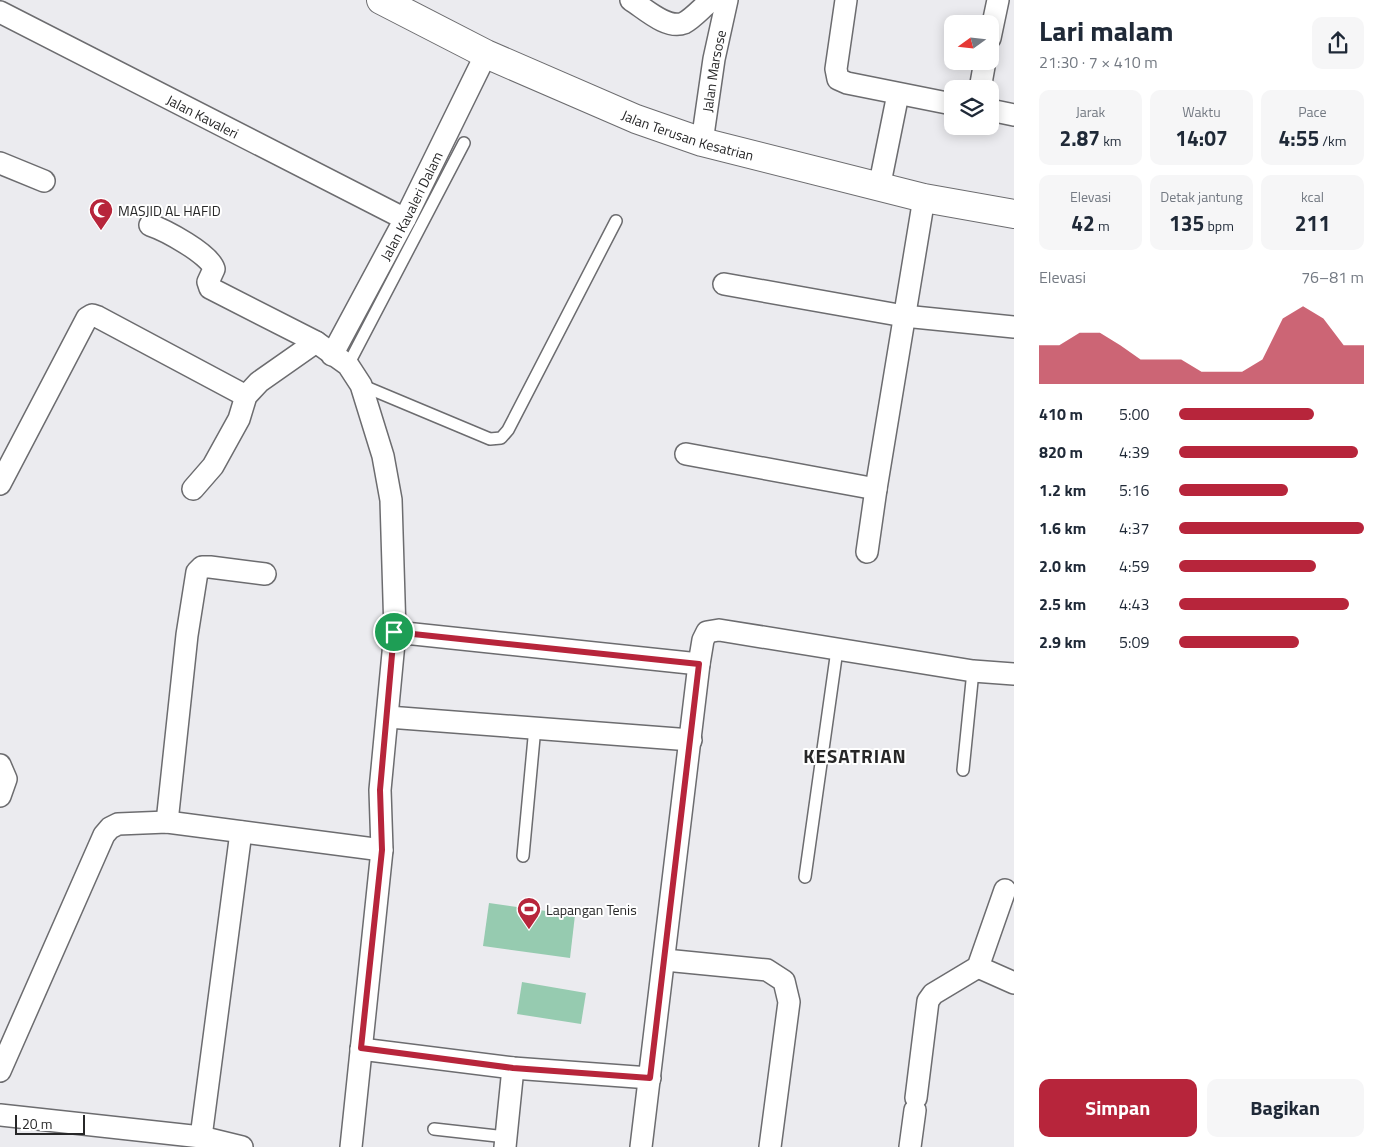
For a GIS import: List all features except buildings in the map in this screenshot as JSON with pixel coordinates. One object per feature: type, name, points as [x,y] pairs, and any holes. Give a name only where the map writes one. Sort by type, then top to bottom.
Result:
[{"type":"street","name":"Jalan Terusan Kesatrian","points":[[381,0],[486,54],[636,119],[702,142],[879,188],[1014,214]]},
{"type":"street","points":[[631,0],[668,23],[677,24],[685,23],[714,1]]},
{"type":"street","points":[[846,0],[836,69],[838,79],[847,83],[944,103]]},
{"type":"street","points":[[995,15],[998,0]]},
{"type":"street","name":"Jalan Marsose","points":[[702,142],[714,59],[714,1]]},
{"type":"street","name":"Jalan Kavaleri","points":[[0,12],[404,219]]},
{"type":"street","name":"Jalan Kavaleri Dalam","points":[[332,354],[404,219],[486,54]]},
{"type":"street","points":[[879,188],[898,94]]},
{"type":"street","points":[[999,112],[1014,115]]},
{"type":"street","points":[[0,163],[44,181]]},
{"type":"street","points":[[867,552],[924,198]]},
{"type":"street","points":[[150,225],[161,228],[210,260],[214,269],[208,282],[210,288],[332,354],[362,385],[383,456],[391,500],[394,632],[388,717],[380,790],[382,850],[351,1147]]},
{"type":"street","points":[[724,284],[904,316],[1014,328]]},
{"type":"street","points":[[0,484],[87,318],[92,316],[98,316],[246,396]]},
{"type":"street","points":[[193,489],[213,466],[239,420],[246,396],[259,382],[332,354]]},
{"type":"street","points":[[686,454],[876,489]]},
{"type":"street","points":[[167,822],[186,635],[197,572],[202,567],[210,567],[265,574]]},
{"type":"street","points":[[641,1147],[665,960],[699,664],[703,640],[707,632],[719,630],[973,672],[1014,674]]},
{"type":"street","points":[[394,632],[699,664]]},
{"type":"street","points":[[388,717],[691,740]]},
{"type":"street","points":[[0,765],[6,779],[0,796]]},
{"type":"street","points":[[0,1070],[104,835],[110,828],[118,824],[167,822],[382,850]]},
{"type":"street","points":[[201,1137],[240,832]]},
{"type":"street","points":[[910,1147],[928,1001],[933,994],[978,966],[1005,890]]},
{"type":"street","points":[[665,960],[767,970],[784,981],[789,1002],[770,1147]]},
{"type":"street","points":[[978,966],[1014,983]]},
{"type":"street","points":[[361,1048],[513,1068],[650,1078]]},
{"type":"street","points":[[506,1142],[513,1068]]},
{"type":"street","points":[[0,1115],[201,1137],[242,1147]]},
{"type":"lane","points":[[332,354],[464,143]]},
{"type":"lane","points":[[362,385],[490,439],[501,438],[508,430],[616,220]]},
{"type":"lane","points":[[805,877],[837,650]]},
{"type":"lane","points":[[962,770],[973,672]]},
{"type":"lane","points":[[523,856],[535,727]]},
{"type":"lane","points":[[434,1129],[506,1142]]},
{"type":"green space","name":"Lapangan Tenis","points":[[489,903],[575,915],[570,958],[483,946]]},
{"type":"green space","points":[[522,982],[586,993],[581,1024],[517,1014]]},
{"type":"place","name":"MASJID AL HAFID","points":[[101,231]]},
{"type":"place","name":"Lapangan Tenis","points":[[529,930]]},
{"type":"district","name":"KESATRIAN","points":[[855,755]]},
{"type":"route","points":[[394,632],[699,664],[650,1078],[513,1068],[361,1048],[382,850],[380,790],[388,717],[394,632]]}]
